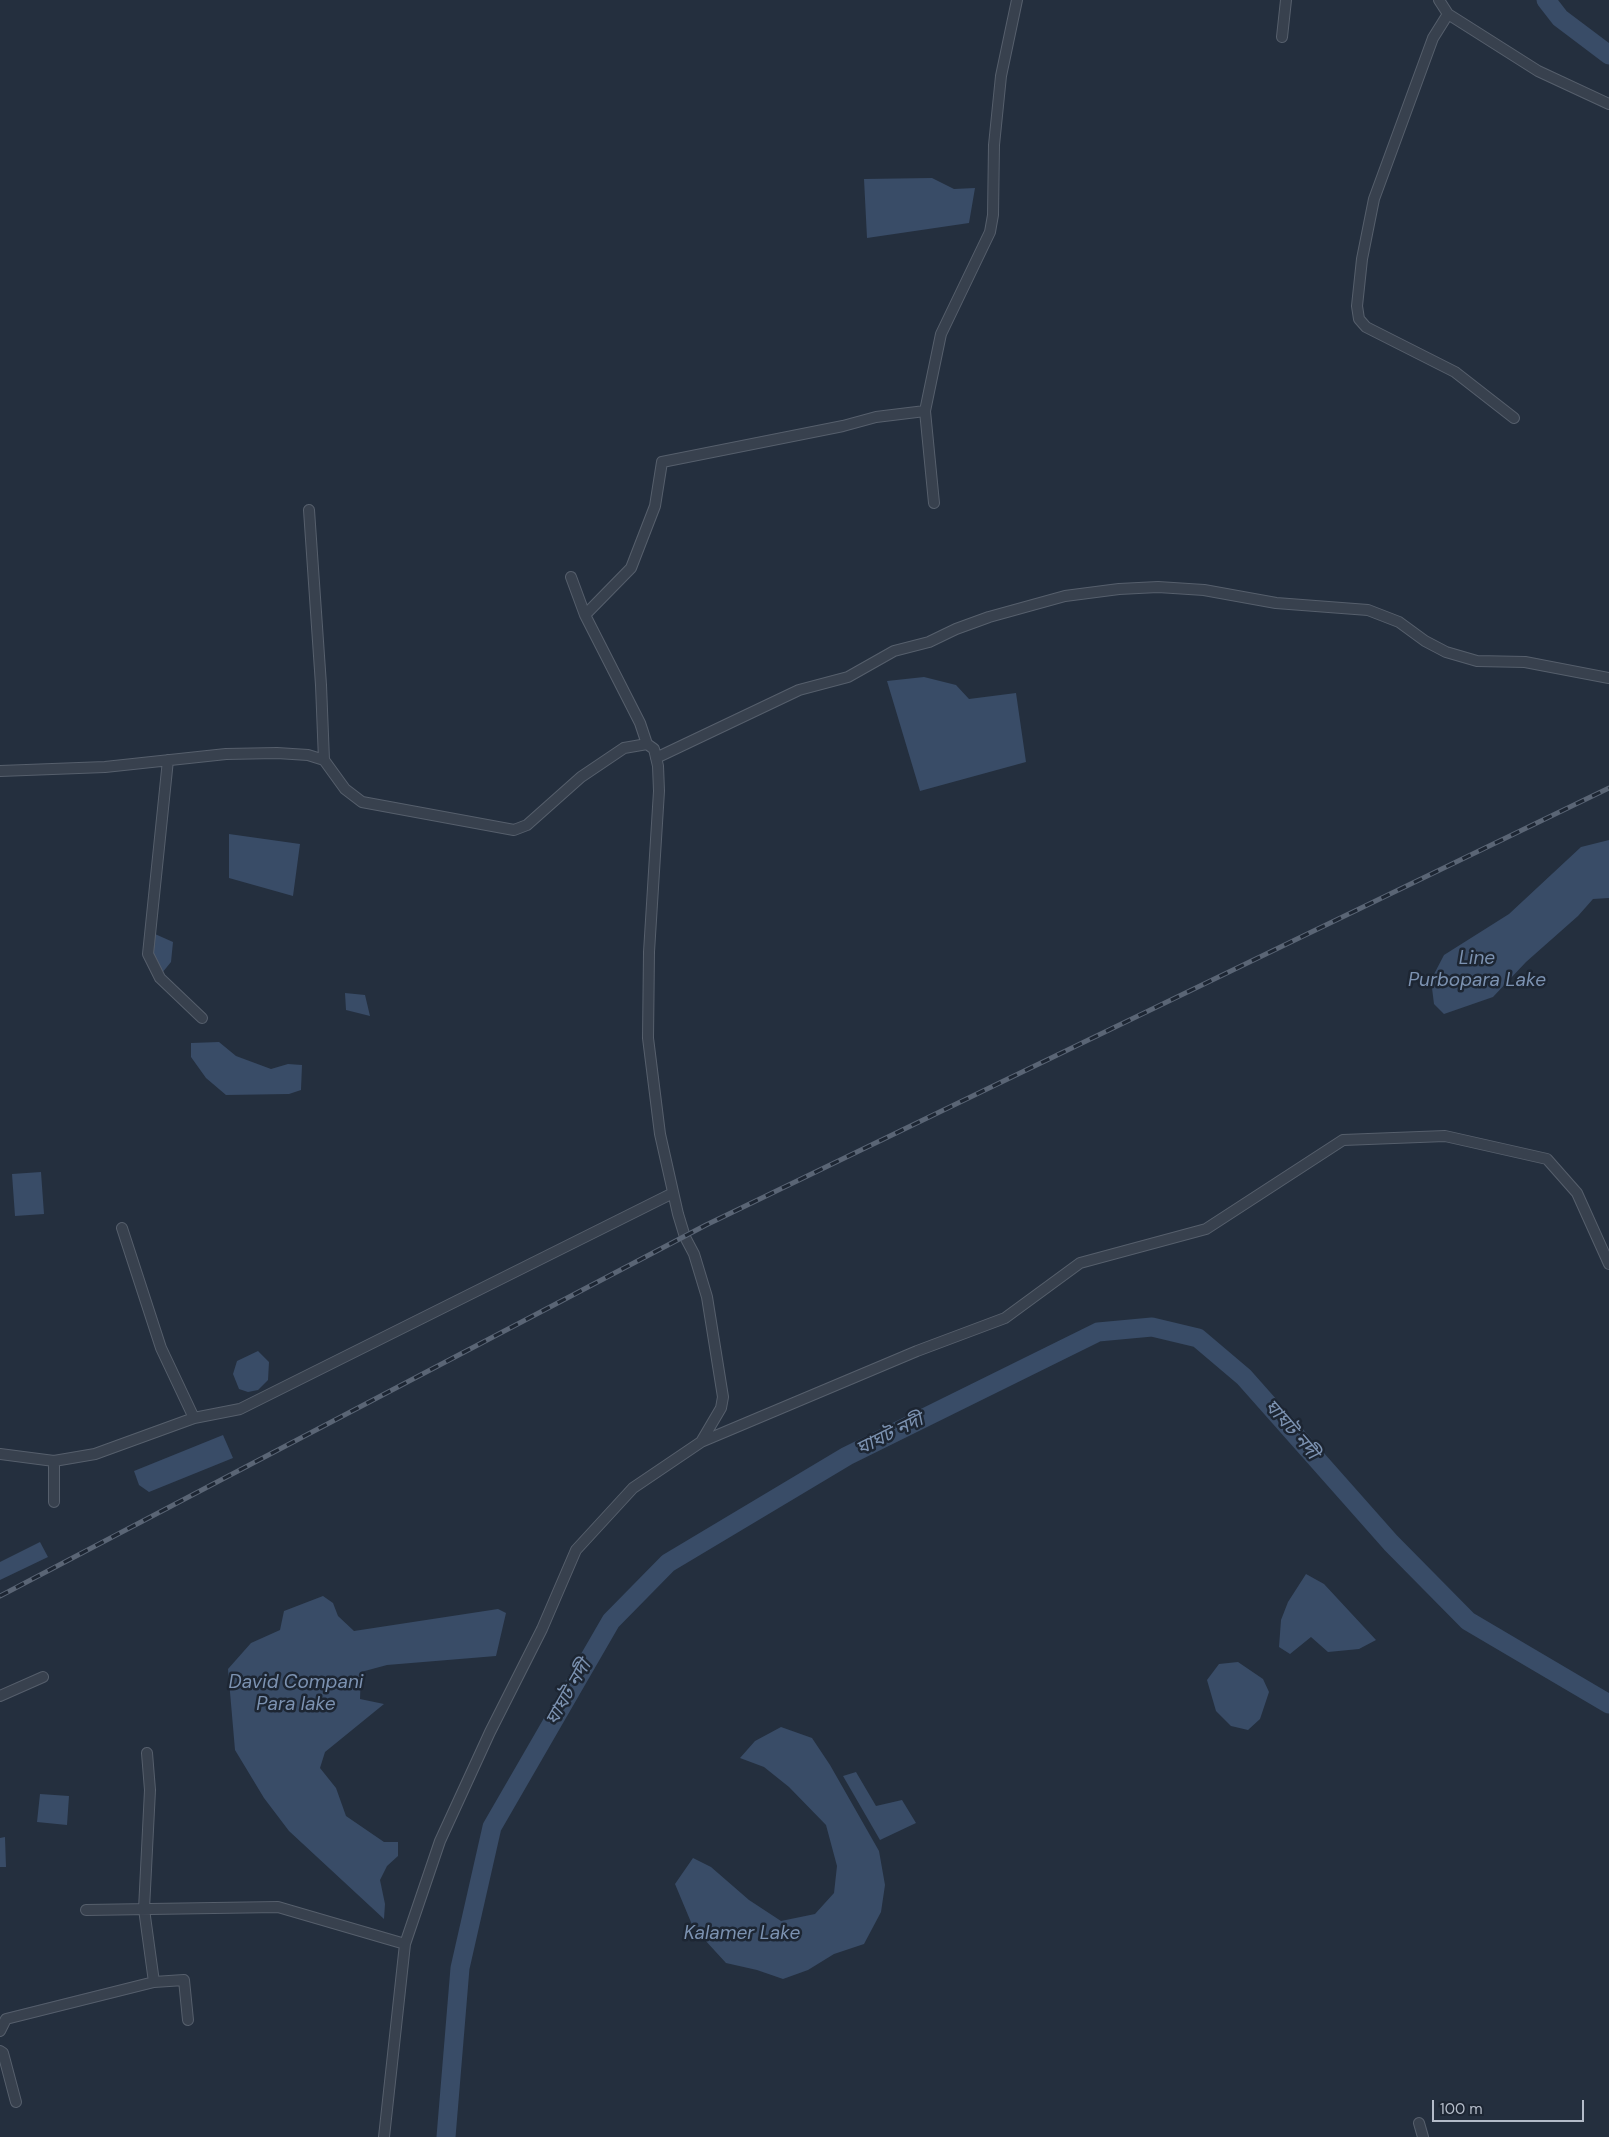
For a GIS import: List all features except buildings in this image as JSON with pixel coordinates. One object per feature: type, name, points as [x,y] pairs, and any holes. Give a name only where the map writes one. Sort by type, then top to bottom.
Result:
[{"type":"street","points":[[934,503],[924,411],[941,334],[990,232],[993,215],[994,145],[1001,76],[1017,0]]},
{"type":"street","points":[[1282,36],[1286,0]]},
{"type":"street","points":[[1439,0],[1448,14],[1538,71],[1609,104]]},
{"type":"street","points":[[1448,14],[1434,38],[1374,199],[1362,260],[1357,306],[1358,319],[1366,327],[1455,372],[1514,418]]},
{"type":"street","points":[[585,615],[631,568],[655,506],[662,462],[843,426],[876,417],[924,411]]},
{"type":"street","points":[[309,510],[321,676],[324,760],[345,790],[362,802],[514,830],[527,825],[581,777],[614,754],[624,748],[647,744]]},
{"type":"street","points":[[571,577],[585,615],[640,723],[647,744],[654,749],[656,758],[659,791],[654,842],[647,1013],[660,1134],[685,1237],[702,1278],[707,1298],[723,1398],[721,1408],[700,1442]]},
{"type":"street","points":[[656,758],[800,690],[848,676],[894,651],[929,642],[956,629],[989,618],[1065,596],[1119,589],[1158,587],[1204,590],[1276,603],[1368,610],[1399,622],[1425,641],[1446,652],[1477,661],[1525,662],[1609,678]]},
{"type":"street","points":[[0,771],[106,767],[226,754],[277,753],[308,756],[324,760]]},
{"type":"street","points":[[168,760],[148,954],[160,978],[202,1018]]},
{"type":"street","points":[[384,2137],[405,1944],[440,1841],[490,1732],[542,1629],[576,1550],[633,1488],[700,1442],[918,1351],[1005,1318],[1080,1263],[1206,1228],[1342,1140],[1445,1136],[1547,1159],[1577,1193],[1609,1264]]},
{"type":"street","points":[[0,1454],[54,1461],[95,1454],[194,1418],[240,1409],[673,1193]]},
{"type":"street","points":[[122,1228],[161,1348],[194,1418]]},
{"type":"street","points":[[54,1461],[54,1502]]},
{"type":"street","points":[[0,1696],[43,1677]]},
{"type":"street","points":[[147,1753],[150,1790],[144,1909],[154,1982]]},
{"type":"street","points":[[86,1910],[278,1908],[405,1944]]},
{"type":"street","points":[[0,2031],[6,2019],[154,1982],[184,1980],[188,2020]]},
{"type":"street","points":[[0,2051],[3,2054],[16,2102]]},
{"type":"street","points":[[1419,2123],[1423,2137]]},
{"type":"water","points":[[932,178],[954,189],[975,188],[969,223],[867,238],[864,179]]},
{"type":"water","points":[[924,677],[956,685],[969,699],[1016,693],[1026,762],[920,791],[887,681]]},
{"type":"water","points":[[229,834],[300,844],[293,896],[229,878]]},
{"type":"water","name":"Line Purbopara Lake","points":[[1609,840],[1609,898],[1593,899],[1578,916],[1526,962],[1493,997],[1444,1014],[1434,1004],[1431,980],[1444,955],[1509,914],[1581,847]]},
{"type":"water","points":[[155,934],[173,942],[171,962],[162,973],[151,972],[146,947]]},
{"type":"water","points":[[345,993],[365,995],[370,1016],[346,1010]]},
{"type":"water","points":[[219,1042],[236,1056],[271,1069],[288,1064],[302,1065],[301,1090],[289,1094],[226,1095],[206,1078],[191,1057],[191,1043]]},
{"type":"water","points":[[41,1172],[44,1214],[15,1216],[12,1174]]},
{"type":"water","points":[[258,1351],[269,1362],[268,1380],[258,1390],[248,1392],[239,1389],[233,1374],[237,1361]]},
{"type":"water","points":[[223,1435],[233,1458],[149,1492],[139,1485],[134,1471]]},
{"type":"water","points":[[40,1542],[48,1557],[0,1580],[0,1562]]},
{"type":"water","points":[[1306,1574],[1324,1584],[1376,1640],[1359,1649],[1328,1652],[1311,1637],[1290,1654],[1279,1647],[1281,1620],[1288,1602]]},
{"type":"water","name":"David Compani Para lake","points":[[323,1596],[333,1603],[338,1616],[354,1631],[498,1609],[506,1613],[496,1656],[387,1665],[361,1672],[360,1699],[384,1704],[325,1752],[320,1768],[336,1788],[346,1816],[384,1842],[398,1842],[398,1856],[387,1866],[380,1880],[385,1904],[384,1919],[289,1831],[264,1798],[235,1750],[228,1669],[251,1643],[280,1630],[284,1611]]},
{"type":"water","points":[[1238,1662],[1263,1679],[1269,1692],[1260,1719],[1248,1730],[1231,1726],[1216,1711],[1207,1680],[1219,1664]]},
{"type":"water","name":"Kalamer Lake","points":[[781,1727],[812,1738],[830,1765],[879,1851],[885,1885],[881,1912],[864,1944],[834,1954],[808,1970],[783,1979],[757,1970],[726,1963],[693,1927],[675,1884],[693,1858],[711,1867],[749,1900],[781,1921],[815,1914],[834,1893],[837,1866],[826,1825],[789,1787],[764,1767],[740,1758],[755,1741]]},
{"type":"water","points":[[856,1772],[876,1806],[902,1800],[916,1823],[880,1840],[843,1776]]},
{"type":"water","points":[[40,1794],[69,1796],[67,1825],[37,1822]]},
{"type":"water","points":[[5,1837],[6,1867],[0,1867],[0,1838]]},
{"type":"waterway","name":"ঘাঘট নদী","points":[[1546,0],[1560,18],[1609,55]]},
{"type":"waterway","name":"ঘাঘট নদী","points":[[446,2137],[460,1968],[492,1827],[611,1621],[668,1563],[847,1456],[1098,1332],[1152,1327],[1198,1338],[1244,1377],[1391,1543],[1468,1621],[1609,1704]]},
{"type":"railway","points":[[0,1596],[706,1225],[1609,788]]}]
